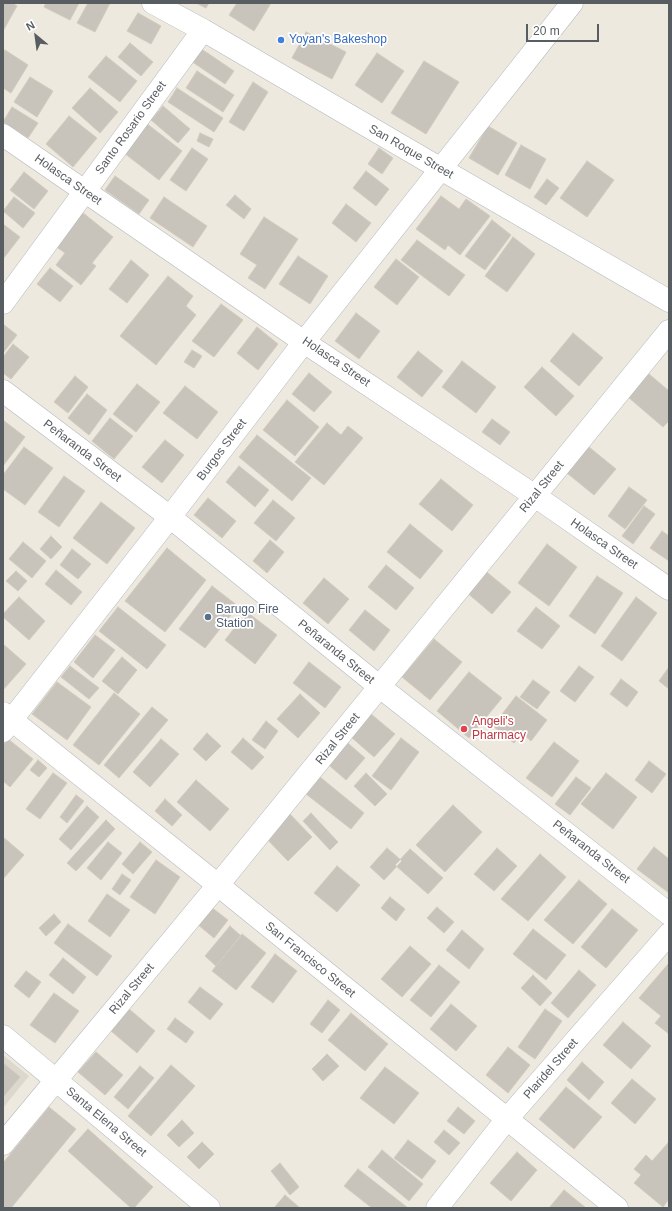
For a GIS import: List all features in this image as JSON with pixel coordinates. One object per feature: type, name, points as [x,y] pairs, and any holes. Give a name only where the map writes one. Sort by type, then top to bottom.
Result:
[{"type":"street","name":"San Roque Street","points":[[153,3],[203,30],[669,301]]},
{"type":"street","name":"Burgos Street","points":[[6,722],[170,517],[304,342],[572,3]]},
{"type":"street","name":"Santo Rosario Street","points":[[3,303],[203,30]]},
{"type":"street","name":"Holasca Street","points":[[3,135],[304,342],[535,496],[669,589]]},
{"type":"street","name":"Rizal Street","points":[[3,1144],[218,885],[669,331]]},
{"type":"street","name":"Peñaranda Street","points":[[3,391],[170,517],[380,687],[669,914]]},
{"type":"street","name":"San Francisco Street","points":[[6,722],[218,885],[506,1120],[617,1208]]},
{"type":"street","name":"Plaridel Street","points":[[437,1208],[506,1120],[669,934]]},
{"type":"street","name":"Santa Elena Street","points":[[3,1036],[209,1208]]},
{"type":"shaded area","points":[[3,1055],[29,1076],[3,1108]]},
{"type":"building","points":[[3,3],[12,3],[17,6],[3,31]]},
{"type":"building","points":[[46,3],[79,3],[70,20],[44,7]]},
{"type":"building","points":[[88,3],[110,3],[95,32],[77,23]]},
{"type":"building","points":[[196,3],[209,3],[206,8]]},
{"type":"building","points":[[237,3],[271,3],[254,31],[229,15]]},
{"type":"building","points":[[138,13],[161,26],[151,44],[127,31]]},
{"type":"building","points":[[306,32],[346,52],[332,79],[292,58]]},
{"type":"building","points":[[130,43],[153,62],[141,76],[118,57]]},
{"type":"building","points":[[200,48],[234,71],[225,84],[191,61]]},
{"type":"building","points":[[5,50],[28,65],[11,93],[3,88],[3,54]]},
{"type":"building","points":[[377,53],[404,71],[382,103],[355,85]]},
{"type":"building","points":[[106,56],[137,81],[120,102],[88,77]]},
{"type":"building","points":[[424,61],[459,82],[426,134],[391,113]]},
{"type":"building","points":[[197,71],[234,95],[223,112],[186,88]]},
{"type":"building","points":[[30,77],[53,91],[37,117],[14,102]]},
{"type":"building","points":[[253,82],[268,92],[244,131],[229,122]]},
{"type":"building","points":[[90,88],[118,112],[100,133],[72,108]]},
{"type":"building","points":[[177,88],[223,118],[214,132],[168,102]]},
{"type":"building","points":[[163,106],[190,129],[178,143],[151,120]]},
{"type":"building","points":[[12,107],[38,123],[28,138],[3,122]]},
{"type":"building","points":[[69,116],[97,138],[73,167],[46,144]]},
{"type":"building","points":[[146,123],[182,151],[159,180],[124,153]]},
{"type":"building","points":[[488,126],[517,143],[498,175],[469,158]]},
{"type":"building","points":[[200,133],[213,139],[209,147],[197,141]]},
{"type":"building","points":[[521,145],[546,159],[530,189],[505,175]]},
{"type":"building","points":[[192,148],[208,159],[186,191],[170,180]]},
{"type":"building","points":[[379,148],[393,158],[382,174],[368,164]]},
{"type":"building","points":[[587,161],[614,180],[587,217],[560,198]]},
{"type":"building","points":[[366,171],[389,189],[376,206],[353,188]]},
{"type":"building","points":[[24,172],[48,191],[34,209],[10,190]]},
{"type":"building","points":[[115,176],[149,200],[139,214],[105,190]]},
{"type":"building","points":[[547,179],[559,188],[546,205],[534,197]]},
{"type":"building","points":[[235,195],[251,209],[244,219],[226,205]]},
{"type":"building","points":[[441,196],[459,209],[466,199],[490,216],[460,255],[448,245],[445,250],[416,229]]},
{"type":"building","points":[[14,197],[35,213],[23,228],[3,211]]},
{"type":"building","points":[[164,197],[207,226],[193,247],[150,218]]},
{"type":"building","points":[[346,204],[371,223],[356,242],[332,223]]},
{"type":"building","points":[[82,212],[113,237],[92,263],[96,266],[81,285],[56,265],[65,253],[55,246]]},
{"type":"building","points":[[264,217],[298,239],[265,289],[248,278],[257,265],[240,254]]},
{"type":"building","points":[[492,220],[511,235],[485,270],[465,256]]},
{"type":"building","points":[[3,224],[20,237],[3,259]]},
{"type":"building","points":[[513,237],[535,254],[507,292],[485,276]]},
{"type":"building","points":[[417,240],[465,275],[449,296],[401,260]]},
{"type":"building","points":[[298,256],[328,276],[310,304],[279,284]]},
{"type":"building","points":[[396,259],[419,277],[397,305],[374,287]]},
{"type":"building","points":[[131,260],[149,275],[127,303],[109,289]]},
{"type":"building","points":[[50,268],[73,286],[60,302],[37,284]]},
{"type":"building","points":[[168,276],[193,296],[186,306],[196,315],[156,365],[120,336]]},
{"type":"building","points":[[221,304],[243,320],[214,357],[192,341]]},
{"type":"building","points":[[356,313],[380,331],[359,359],[335,341]]},
{"type":"building","points":[[3,324],[17,335],[3,353]]},
{"type":"building","points":[[257,327],[278,344],[258,370],[237,353]]},
{"type":"building","points":[[573,333],[603,358],[579,386],[550,361]]},
{"type":"building","points":[[13,344],[29,357],[11,379],[3,373],[3,357]]},
{"type":"building","points":[[192,350],[202,356],[194,368],[184,362]]},
{"type":"building","points":[[418,351],[443,371],[422,397],[397,377]]},
{"type":"building","points":[[462,361],[496,387],[476,413],[442,387]]},
{"type":"building","points":[[542,367],[574,396],[556,416],[524,387]]},
{"type":"building","points":[[309,373],[332,392],[314,412],[292,394]]},
{"type":"building","points":[[649,374],[669,391],[669,421],[663,427],[628,397]]},
{"type":"building","points":[[75,376],[88,387],[68,413],[54,402]]},
{"type":"building","points":[[137,384],[160,402],[136,432],[113,414]]},
{"type":"building","points":[[185,386],[218,412],[197,439],[163,413]]},
{"type":"building","points":[[87,394],[107,410],[89,435],[68,418]]},
{"type":"building","points":[[287,400],[319,427],[295,456],[263,430]]},
{"type":"building","points":[[110,418],[133,436],[114,459],[92,441]]},
{"type":"building","points":[[492,419],[510,432],[500,445],[482,432]]},
{"type":"building","points":[[3,420],[25,437],[3,466]]},
{"type":"building","points":[[327,423],[341,435],[348,426],[363,438],[324,485],[295,462]]},
{"type":"building","points":[[257,435],[311,478],[292,501],[239,457]]},
{"type":"building","points":[[165,440],[184,455],[162,483],[142,467]]},
{"type":"building","points":[[584,443],[616,469],[594,495],[562,469]]},
{"type":"building","points":[[24,447],[53,468],[25,505],[3,489],[3,475]]},
{"type":"building","points":[[239,466],[269,490],[255,507],[226,482]]},
{"type":"building","points":[[64,476],[85,491],[59,527],[38,512]]},
{"type":"building","points":[[441,479],[473,505],[452,531],[419,504]]},
{"type":"building","points":[[629,487],[647,500],[625,529],[608,516]]},
{"type":"building","points":[[208,498],[236,521],[222,538],[194,515]]},
{"type":"building","points":[[273,500],[295,518],[276,541],[254,523]]},
{"type":"building","points":[[101,502],[135,528],[107,564],[73,538]]},
{"type":"building","points":[[644,506],[655,514],[633,544],[622,536]]},
{"type":"building","points":[[410,524],[443,551],[420,579],[387,552]]},
{"type":"building","points":[[662,531],[669,536],[669,561],[650,548]]},
{"type":"building","points":[[51,536],[62,547],[51,559],[40,549]]},
{"type":"building","points":[[270,540],[284,552],[267,573],[253,561]]},
{"type":"building","points":[[23,542],[46,561],[32,578],[9,559]]},
{"type":"building","points":[[547,544],[577,567],[549,606],[518,583]]},
{"type":"building","points":[[167,548],[206,580],[165,632],[125,601]]},
{"type":"building","points":[[72,549],[91,564],[78,579],[60,565]]},
{"type":"building","points":[[386,565],[414,588],[396,610],[368,587]]},
{"type":"building","points":[[483,569],[511,592],[492,614],[465,591]]},
{"type":"building","points":[[56,570],[82,592],[71,605],[45,584]]},
{"type":"building","points":[[16,571],[27,581],[18,591],[6,581]]},
{"type":"building","points":[[597,576],[623,593],[595,634],[569,616]]},
{"type":"building","points":[[324,578],[349,599],[328,624],[303,603]]},
{"type":"building","name":"Barugo Fire Station","points":[[212,586],[238,606],[205,648],[179,629]]},
{"type":"building","points":[[19,597],[45,621],[29,640],[3,617],[3,614]]},
{"type":"building","points":[[636,597],[657,613],[622,661],[601,646]]},
{"type":"building","points":[[118,607],[166,645],[147,669],[99,631]]},
{"type":"building","points":[[536,607],[560,626],[542,649],[517,631]]},
{"type":"building","points":[[365,610],[390,630],[374,651],[349,630]]},
{"type":"building","points":[[247,612],[277,635],[255,664],[225,640]]},
{"type":"building","points":[[95,635],[115,650],[93,678],[74,662]]},
{"type":"building","points":[[434,639],[462,662],[430,700],[402,677]]},
{"type":"building","points":[[3,644],[26,664],[3,690]]},
{"type":"building","points":[[122,657],[137,670],[118,694],[102,681]]},
{"type":"building","points":[[309,662],[341,687],[325,708],[293,683]]},
{"type":"building","points":[[70,666],[99,688],[89,699],[61,677]]},
{"type":"building","points":[[579,666],[594,677],[575,702],[560,691]]},
{"type":"building","points":[[669,667],[669,689],[659,681]]},
{"type":"building","points":[[469,672],[502,698],[469,738],[437,711]]},
{"type":"building","points":[[621,679],[638,692],[627,707],[610,694]]},
{"type":"building","points":[[533,680],[550,692],[537,709],[520,697]]},
{"type":"building","points":[[57,682],[91,707],[67,740],[32,714]]},
{"type":"building","points":[[114,693],[140,714],[99,765],[73,745]]},
{"type":"building","points":[[300,694],[320,713],[298,738],[277,719]]},
{"type":"building","points":[[516,696],[547,720],[531,741],[522,733],[514,743],[493,726]]},
{"type":"building","points":[[152,707],[168,720],[119,778],[104,765]]},
{"type":"building","points":[[371,714],[395,734],[374,757],[351,737]]},
{"type":"building","points":[[266,721],[278,731],[265,749],[252,740]]},
{"type":"building","points":[[207,733],[221,746],[206,761],[193,749]]},
{"type":"building","points":[[243,738],[264,757],[252,770],[231,752]]},
{"type":"building","points":[[342,738],[365,758],[346,780],[323,760]]},
{"type":"building","points":[[401,738],[419,752],[391,790],[372,776]]},
{"type":"building","points":[[8,739],[33,759],[10,787],[3,781],[3,745]]},
{"type":"building","points":[[161,739],[179,754],[150,787],[133,772]]},
{"type":"building","points":[[554,742],[579,761],[552,797],[526,778]]},
{"type":"building","points":[[38,760],[47,768],[39,777],[30,770]]},
{"type":"building","points":[[649,761],[666,774],[652,793],[635,780]]},
{"type":"building","points":[[53,773],[67,783],[40,819],[26,809]]},
{"type":"building","points":[[366,773],[387,794],[375,806],[354,786]]},
{"type":"building","points":[[606,773],[637,797],[613,829],[581,804]]},
{"type":"building","points":[[320,777],[364,813],[351,829],[306,794]]},
{"type":"building","points":[[576,777],[591,788],[570,815],[555,804]]},
{"type":"building","points":[[196,780],[229,809],[210,831],[177,802]]},
{"type":"building","points":[[76,795],[84,801],[67,823],[60,817]]},
{"type":"building","points":[[165,799],[182,815],[172,826],[155,811]]},
{"type":"building","points":[[453,805],[482,832],[445,872],[416,845]]},
{"type":"building","points":[[87,806],[99,817],[71,850],[59,839]]},
{"type":"building","points":[[287,811],[312,837],[288,861],[263,835]]},
{"type":"building","points":[[311,813],[338,842],[330,850],[303,821]]},
{"type":"building","points":[[106,820],[115,829],[76,871],[67,863]]},
{"type":"building","points":[[3,837],[24,855],[3,879]]},
{"type":"building","points":[[108,842],[122,853],[101,880],[87,868]]},
{"type":"building","points":[[140,842],[152,852],[133,874],[122,864]]},
{"type":"building","points":[[654,847],[669,859],[669,893],[637,869]]},
{"type":"building","points":[[387,848],[402,861],[384,880],[370,867]]},
{"type":"building","points":[[497,848],[517,866],[494,891],[474,874]]},
{"type":"building","points":[[410,849],[443,878],[428,894],[395,865]]},
{"type":"building","points":[[540,854],[566,877],[528,921],[501,899]]},
{"type":"building","points":[[156,860],[180,877],[155,914],[130,897]]},
{"type":"building","points":[[337,866],[360,885],[337,912],[314,893]]},
{"type":"building","points":[[122,874],[131,880],[120,895],[112,889]]},
{"type":"building","points":[[579,880],[607,904],[573,944],[544,920]]},
{"type":"building","points":[[107,894],[130,910],[110,937],[88,921]]},
{"type":"building","points":[[390,897],[405,909],[396,921],[381,908]]},
{"type":"building","points":[[211,907],[228,920],[214,938],[197,924]]},
{"type":"building","points":[[437,907],[454,922],[444,933],[427,918]]},
{"type":"building","points":[[612,909],[638,930],[606,968],[581,947]]},
{"type":"building","points":[[54,914],[61,922],[46,936],[39,928]]},
{"type":"building","points":[[68,924],[112,956],[97,976],[54,943]]},
{"type":"building","points":[[230,926],[241,936],[216,966],[205,956]]},
{"type":"building","points":[[533,929],[566,955],[546,980],[513,954]]},
{"type":"building","points":[[462,930],[484,949],[469,969],[446,950]]},
{"type":"building","points":[[242,934],[266,953],[236,990],[212,971]]},
{"type":"building","points":[[410,946],[431,964],[402,997],[381,979]]},
{"type":"building","points":[[275,954],[297,971],[273,1003],[251,987]]},
{"type":"building","points":[[63,958],[86,977],[73,994],[49,975]]},
{"type":"building","points":[[669,963],[669,1034],[655,1023],[661,1016],[639,998]]},
{"type":"building","points":[[439,965],[460,982],[431,1017],[410,1000]]},
{"type":"building","points":[[579,970],[596,985],[568,1018],[551,1003]]},
{"type":"building","points":[[26,971],[41,982],[29,998],[14,986]]},
{"type":"building","points":[[533,975],[552,993],[540,1006],[521,988]]},
{"type":"building","points":[[200,987],[223,1004],[210,1020],[188,1002]]},
{"type":"building","points":[[54,993],[79,1011],[55,1043],[30,1025]]},
{"type":"building","points":[[328,1000],[340,1010],[322,1033],[310,1024]]},
{"type":"building","points":[[122,1003],[155,1031],[137,1053],[104,1025]]},
{"type":"building","points":[[451,1004],[477,1026],[456,1051],[430,1029]]},
{"type":"building","points":[[545,1009],[562,1021],[535,1059],[518,1047]]},
{"type":"building","points":[[351,1013],[388,1044],[365,1071],[328,1040]]},
{"type":"building","points":[[175,1018],[194,1032],[186,1043],[167,1029]]},
{"type":"building","points":[[623,1022],[651,1046],[631,1069],[603,1045]]},
{"type":"building","points":[[508,1047],[530,1065],[508,1093],[486,1075]]},
{"type":"building","points":[[96,1052],[123,1075],[105,1095],[78,1072]]},
{"type":"building","points":[[327,1054],[339,1066],[323,1081],[312,1069]]},
{"type":"building","points":[[582,1062],[604,1082],[589,1100],[567,1080]]},
{"type":"building","points":[[3,1063],[20,1077],[3,1097]]},
{"type":"building","points":[[171,1065],[195,1086],[151,1136],[128,1116]]},
{"type":"building","points":[[140,1066],[154,1078],[128,1109],[114,1097]]},
{"type":"building","points":[[385,1067],[419,1093],[394,1124],[360,1098]]},
{"type":"building","points":[[632,1079],[656,1099],[635,1124],[611,1103]]},
{"type":"building","points":[[566,1087],[602,1117],[574,1149],[539,1119]]},
{"type":"building","points":[[49,1107],[76,1129],[11,1208],[3,1208],[3,1163]]},
{"type":"building","points":[[458,1107],[475,1121],[464,1134],[447,1121]]},
{"type":"building","points":[[182,1120],[194,1133],[179,1147],[167,1135]]},
{"type":"building","points":[[88,1129],[153,1187],[134,1208],[131,1208],[68,1151]]},
{"type":"building","points":[[444,1130],[460,1143],[449,1155],[434,1142]]},
{"type":"building","points":[[408,1140],[436,1161],[422,1179],[394,1158]]},
{"type":"building","points":[[202,1142],[214,1154],[199,1169],[187,1157]]},
{"type":"building","points":[[668,1143],[669,1199],[663,1207],[634,1183],[641,1175],[634,1169],[646,1155],[652,1161]]},
{"type":"building","points":[[382,1150],[423,1184],[409,1201],[368,1167]]},
{"type":"building","points":[[517,1152],[537,1170],[511,1201],[490,1183]]},
{"type":"building","points":[[280,1163],[299,1187],[290,1195],[271,1171]]},
{"type":"building","points":[[358,1169],[408,1208],[372,1208],[344,1186]]},
{"type":"building","points":[[564,1190],[586,1208],[549,1208]]},
{"type":"building","points":[[285,1195],[300,1208],[274,1208]]},
{"type":"place","name":"Yoyan's Bakeshop","points":[[281,40]]},
{"type":"place","name":"Barugo Fire Station","points":[[208,617]]},
{"type":"place","name":"Angeli's Pharmacy","points":[[464,729]]}]
